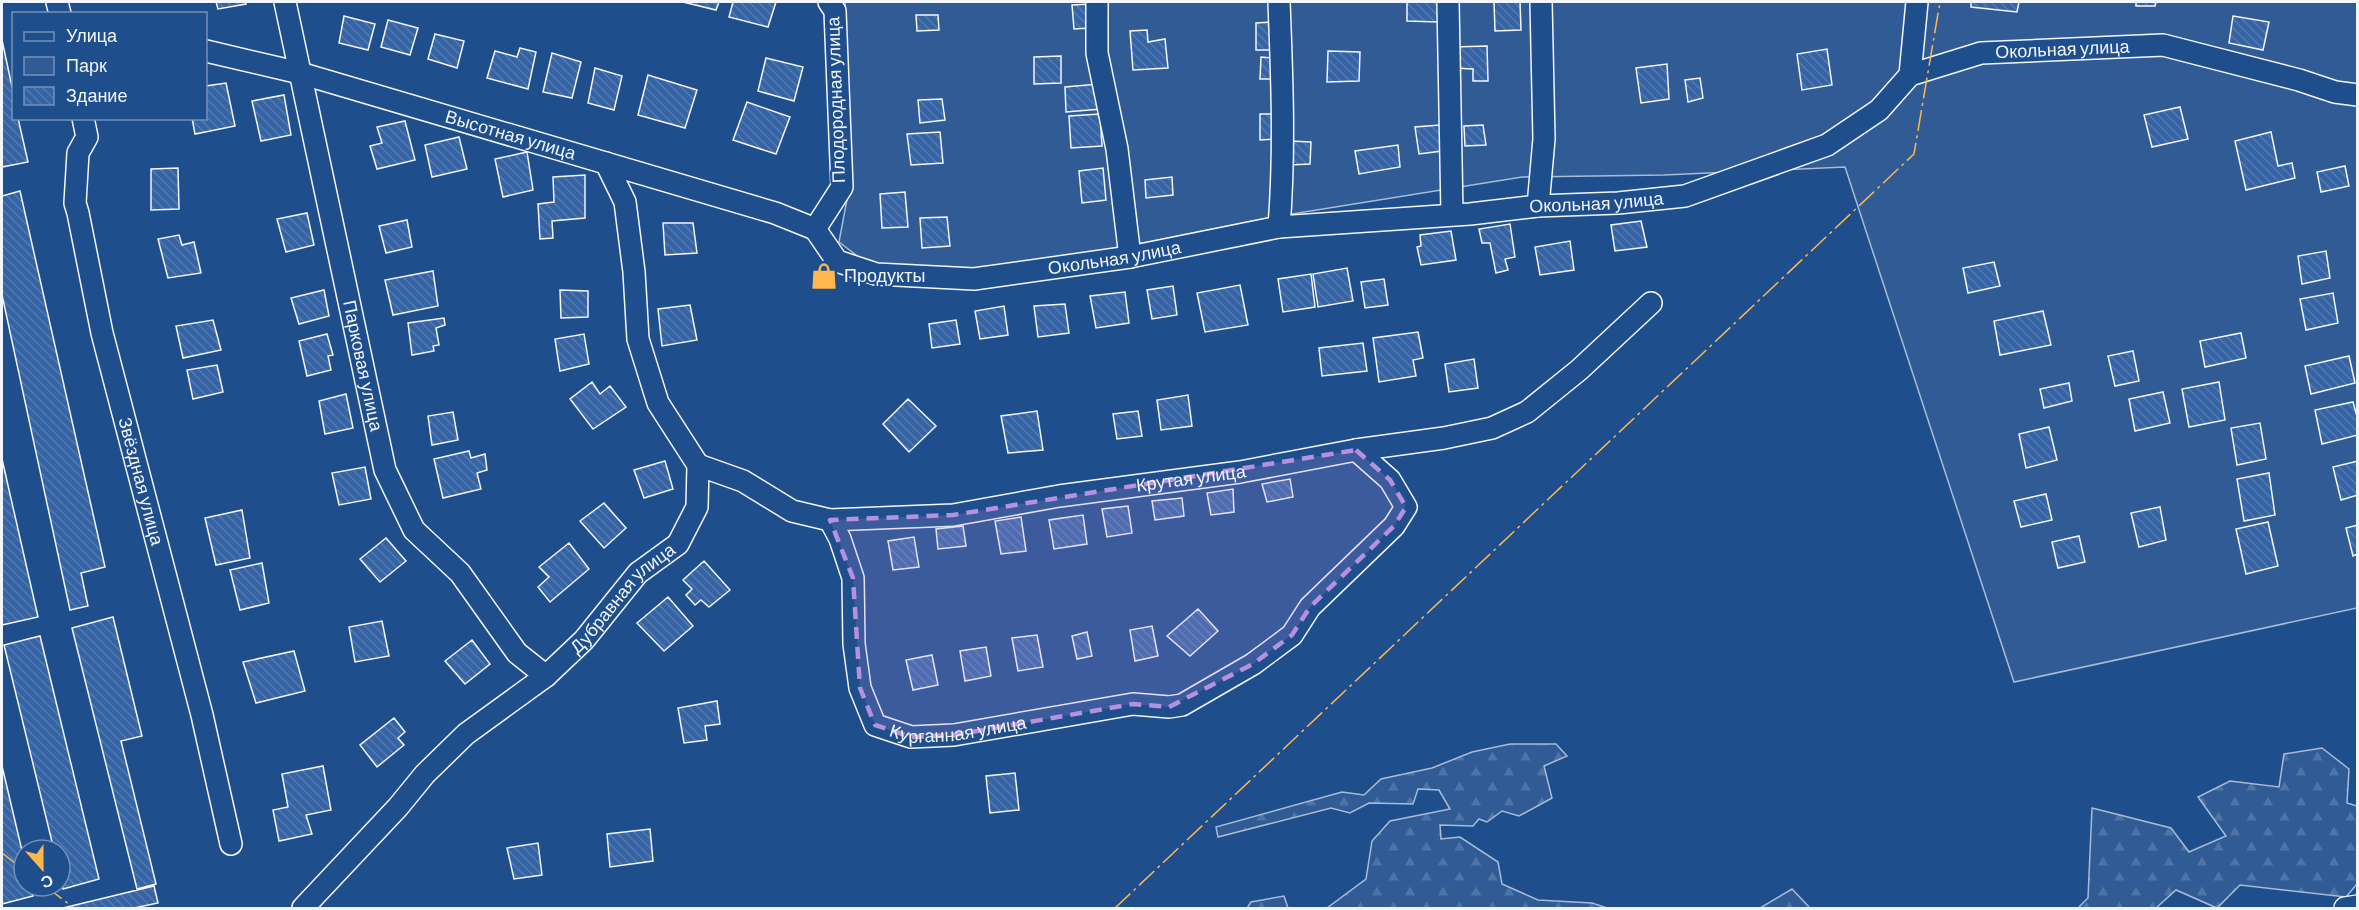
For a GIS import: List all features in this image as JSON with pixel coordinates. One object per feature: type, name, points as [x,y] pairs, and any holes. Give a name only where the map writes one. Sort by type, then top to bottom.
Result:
[{"type":"street","name":"Парковая улица","points":[[285,2],[386,470],[414,530],[460,573],[517,653],[546,676]]},
{"type":"street","name":"Плодородная улица","points":[[815,229],[842,187],[835,11],[829,2]]},
{"type":"street","points":[[1097,2],[1097,53],[1117,149],[1130,257]]},
{"type":"street","points":[[1279,2],[1282,180],[1279,227]]},
{"type":"street","points":[[1448,2],[1452,214]]},
{"type":"street","points":[[1538,206],[1544,139],[1541,2]]},
{"type":"street","points":[[1910,75],[1917,2]]},
{"type":"street","name":"Окольная улица","points":[[815,229],[837,261],[876,274],[974,279],[1130,257],[1279,227],[1685,196],[1827,145],[1879,110],[1910,75],[1981,53],[2163,45],[2299,80],[2335,92],[2358,95]]},
{"type":"street","name":"Высотная улица","points":[[207,51],[300,73],[775,213],[815,229]]},
{"type":"street","name":"Звёздная улица","points":[[83,120],[87,137],[78,153],[75,203],[102,333],[199,704],[231,844]]},
{"type":"street","points":[[606,163],[625,202],[634,272],[638,339],[658,403],[698,465]]},
{"type":"street","name":"Крутая улица","points":[[698,465],[743,482],[792,511],[830,520],[953,515],[1059,496],[1240,472],[1356,450],[1444,438],[1492,428],[1527,412],[1579,370],[1651,303]]},
{"type":"street","name":"Курганная улица","points":[[830,520],[840,539],[853,578],[855,644],[860,688],[875,725],[910,737],[954,735],[1133,704],[1169,708],[1182,705],[1253,664],[1292,635],[1310,607],[1394,526],[1406,507],[1390,480],[1356,450]]},
{"type":"street","name":"Дубравная улица","points":[[303,909],[398,807],[425,774],[466,734],[546,676],[584,640],[638,573],[678,544],[697,507],[698,465]]},
{"type":"street","points":[[2345,909],[2358,906]]},
{"type":"highlighted area","points":[[1356,450],[1390,480],[1406,507],[1394,526],[1310,607],[1292,635],[1253,664],[1169,707],[1133,704],[954,735],[911,737],[875,725],[860,688],[853,578],[830,520],[953,515]]},
{"type":"green space","points":[[845,2],[2357,2],[2357,608],[2014,682],[1845,167],[1664,175],[1522,177],[1267,218],[1019,268],[873,268],[839,242],[848,194]]},
{"type":"green space","points":[[1510,744],[1556,744],[1567,756],[1544,766],[1552,798],[1519,816],[1502,811],[1487,822],[1479,819],[1473,826],[1440,825],[1441,839],[1460,837],[1498,862],[1502,884],[1538,900],[1592,903],[1607,908],[1327,908],[1366,879],[1372,841],[1390,821],[1450,809],[1439,790],[1418,789],[1413,804],[1369,803],[1350,813],[1331,808],[1218,837],[1216,827],[1342,792],[1364,795],[1381,779],[1432,768],[1472,752]]},
{"type":"green space","points":[[2322,748],[2349,769],[2347,803],[2357,806],[2357,884],[2346,897],[2240,885],[2217,908],[2176,890],[2156,908],[2078,908],[2088,898],[2092,808],[2171,828],[2189,852],[2226,836],[2198,797],[2230,781],[2279,787],[2284,754]]},
{"type":"green space","points":[[1792,889],[1810,908],[1760,908]]},
{"type":"green space","points":[[1284,896],[1288,908],[1247,908],[1251,902]]},
{"type":"building","points":[[216,2],[246,2],[246,4],[218,9]]},
{"type":"building","points":[[683,2],[719,2],[716,10]]},
{"type":"building","points":[[733,2],[776,2],[768,27],[729,17]]},
{"type":"building","points":[[1407,2],[1438,2],[1438,22],[1407,21]]},
{"type":"building","points":[[1494,2],[1520,2],[1521,30],[1495,31]]},
{"type":"building","points":[[1971,2],[2019,2],[2017,12],[1971,7]]},
{"type":"building","points":[[2136,2],[2156,2],[2155,6],[2136,6]]},
{"type":"building","points":[[1090,4],[1090,28],[1074,29],[1072,5]]},
{"type":"building","points":[[916,15],[938,15],[939,30],[917,31]]},
{"type":"building","points":[[344,16],[375,24],[368,50],[339,43]]},
{"type":"building","points":[[2233,16],[2269,22],[2263,50],[2229,43]]},
{"type":"building","points":[[388,20],[418,28],[410,55],[381,47]]},
{"type":"building","points":[[1273,22],[1273,50],[1256,50],[1256,23]]},
{"type":"building","points":[[1147,30],[1148,42],[1165,39],[1168,68],[1133,70],[1130,31]]},
{"type":"building","points":[[435,34],[464,41],[457,68],[428,59]]},
{"type":"building","points":[[2,40],[12,87],[12,120],[18,120],[28,162],[2,167]]},
{"type":"building","points":[[1487,46],[1488,81],[1473,81],[1473,69],[1453,68],[1453,47]]},
{"type":"building","points":[[520,48],[536,52],[528,89],[487,78],[495,51],[517,57]]},
{"type":"building","points":[[1827,49],[1832,85],[1802,90],[1797,54]]},
{"type":"building","points":[[1328,51],[1360,52],[1359,81],[1327,82]]},
{"type":"building","points":[[552,53],[581,62],[572,98],[543,92]]},
{"type":"building","points":[[1061,56],[1061,83],[1034,84],[1034,57]]},
{"type":"building","points":[[1261,57],[1273,58],[1273,79],[1260,79]]},
{"type":"building","points":[[766,58],[803,67],[794,101],[758,91]]},
{"type":"building","points":[[1667,64],[1669,99],[1641,103],[1636,68]]},
{"type":"building","points":[[595,68],[622,76],[614,110],[588,103]]},
{"type":"building","points":[[648,75],[697,90],[685,128],[638,115]]},
{"type":"building","points":[[1700,78],[1703,98],[1688,102],[1685,80]]},
{"type":"building","points":[[226,83],[235,126],[195,134],[192,120],[207,120],[207,86]]},
{"type":"building","points":[[1099,84],[1101,109],[1066,112],[1065,87]]},
{"type":"building","points":[[284,95],[291,135],[261,141],[252,101]]},
{"type":"building","points":[[942,99],[945,120],[920,123],[918,100]]},
{"type":"building","points":[[747,102],[790,117],[776,154],[733,140]]},
{"type":"building","points":[[2180,107],[2188,139],[2152,147],[2144,115]]},
{"type":"building","points":[[1100,114],[1102,146],[1071,148],[1069,116]]},
{"type":"building","points":[[1260,114],[1276,114],[1276,139],[1260,140]]},
{"type":"building","points":[[405,121],[415,160],[377,169],[370,146],[382,143],[377,127]]},
{"type":"building","points":[[1440,125],[1442,151],[1419,154],[1415,127]]},
{"type":"building","points":[[1483,125],[1486,145],[1465,146],[1464,126]]},
{"type":"building","points":[[940,132],[943,163],[911,165],[907,134]]},
{"type":"building","points":[[2271,132],[2278,166],[2292,163],[2295,178],[2246,190],[2235,141]]},
{"type":"building","points":[[459,137],[467,169],[432,177],[425,145]]},
{"type":"building","points":[[1290,141],[1311,142],[1310,164],[1290,165]]},
{"type":"building","points":[[1398,145],[1400,167],[1359,174],[1355,151]]},
{"type":"building","points":[[527,152],[533,190],[503,197],[495,159]]},
{"type":"building","points":[[2345,166],[2349,186],[2321,192],[2317,172]]},
{"type":"building","points":[[178,168],[179,209],[151,210],[151,169]]},
{"type":"building","points":[[1103,168],[1106,200],[1082,203],[1079,171]]},
{"type":"building","points":[[585,175],[585,218],[552,221],[553,238],[540,239],[538,204],[554,202],[553,177]]},
{"type":"building","points":[[1172,177],[1173,195],[1146,198],[1145,180]]},
{"type":"building","points":[[20,191],[105,567],[81,573],[88,606],[70,610],[2,295],[2,196]]},
{"type":"building","points":[[905,192],[908,227],[882,228],[880,194]]},
{"type":"building","points":[[307,213],[314,245],[286,252],[277,219]]},
{"type":"building","points":[[947,217],[950,246],[922,248],[920,218]]},
{"type":"building","points":[[407,220],[412,247],[386,253],[379,226]]},
{"type":"building","points":[[1641,221],[1647,247],[1615,251],[1611,225]]},
{"type":"building","points":[[663,223],[693,223],[697,253],[665,255]]},
{"type":"building","points":[[1510,224],[1515,257],[1505,259],[1508,270],[1496,273],[1490,243],[1482,243],[1479,229]]},
{"type":"building","points":[[1451,231],[1456,260],[1421,265],[1417,247],[1421,246],[1420,235]]},
{"type":"building","points":[[179,235],[182,245],[194,242],[201,273],[168,278],[158,239]]},
{"type":"building","points":[[1570,241],[1574,270],[1540,275],[1535,247]]},
{"type":"building","points":[[2326,251],[2330,278],[2302,284],[2298,256]]},
{"type":"building","points":[[1994,262],[2000,286],[1968,293],[1963,268]]},
{"type":"building","points":[[1347,268],[1353,301],[1318,307],[1313,274]]},
{"type":"building","points":[[433,271],[438,306],[393,315],[385,280]]},
{"type":"building","points":[[1311,274],[1315,307],[1283,312],[1278,279]]},
{"type":"building","points":[[1384,279],[1388,305],[1365,308],[1361,282]]},
{"type":"building","points":[[1240,285],[1248,325],[1205,332],[1197,293]]},
{"type":"building","points":[[1173,286],[1177,315],[1152,319],[1147,290]]},
{"type":"building","points":[[324,290],[329,316],[299,324],[291,298]]},
{"type":"building","points":[[560,290],[588,291],[588,317],[561,318]]},
{"type":"building","points":[[1125,292],[1129,323],[1096,328],[1090,296]]},
{"type":"building","points":[[2333,293],[2338,323],[2306,330],[2300,299]]},
{"type":"building","points":[[1065,304],[1069,333],[1038,337],[1034,306]]},
{"type":"building","points":[[690,305],[697,340],[662,346],[658,309]]},
{"type":"building","points":[[1004,306],[1008,335],[980,339],[975,311]]},
{"type":"building","points":[[2043,311],[2051,345],[2000,355],[1994,321]]},
{"type":"building","points":[[444,318],[445,325],[436,328],[439,345],[433,346],[434,351],[412,355],[408,323]]},
{"type":"building","points":[[213,320],[221,350],[183,358],[176,326]]},
{"type":"building","points":[[956,320],[960,344],[932,348],[929,324]]},
{"type":"building","points":[[1418,332],[1423,358],[1413,360],[1416,376],[1379,382],[1373,338]]},
{"type":"building","points":[[2241,333],[2246,358],[2205,367],[2200,341]]},
{"type":"building","points":[[327,334],[333,355],[328,356],[331,370],[307,376],[299,341]]},
{"type":"building","points":[[584,334],[589,364],[560,371],[555,339]]},
{"type":"building","points":[[1363,343],[1367,371],[1322,376],[1319,348]]},
{"type":"building","points":[[2133,351],[2139,381],[2115,386],[2108,356]]},
{"type":"building","points":[[2349,356],[2355,383],[2311,394],[2305,366]]},
{"type":"building","points":[[1474,359],[1478,388],[1449,392],[1445,364]]},
{"type":"building","points":[[217,365],[223,392],[193,399],[187,370]]},
{"type":"building","points":[[592,382],[600,394],[610,386],[626,407],[593,429],[570,399]]},
{"type":"building","points":[[2219,382],[2225,420],[2189,427],[2182,389]]},
{"type":"building","points":[[2069,383],[2072,401],[2044,408],[2040,389]]},
{"type":"building","points":[[2163,392],[2170,423],[2135,431],[2129,399]]},
{"type":"building","points":[[346,394],[353,428],[325,434],[319,401]]},
{"type":"building","points":[[1188,395],[1192,426],[1161,430],[1157,400]]},
{"type":"building","points":[[908,399],[936,426],[909,452],[883,424]]},
{"type":"building","points":[[2353,402],[2358,420],[2358,435],[2322,444],[2315,410]]},
{"type":"building","points":[[1037,411],[1043,450],[1008,453],[1001,416]]},
{"type":"building","points":[[1138,411],[1142,436],[1117,439],[1113,414]]},
{"type":"building","points":[[453,412],[458,440],[432,445],[428,416]]},
{"type":"building","points":[[2260,423],[2266,459],[2237,465],[2231,428]]},
{"type":"building","points":[[2049,427],[2057,460],[2026,468],[2019,434]]},
{"type":"building","points":[[469,451],[471,458],[485,454],[487,470],[477,473],[481,489],[443,498],[434,459]]},
{"type":"building","points":[[2,459],[38,617],[2,625]]},
{"type":"building","points":[[665,461],[673,489],[644,498],[634,470]]},
{"type":"building","points":[[2358,461],[2358,495],[2341,500],[2333,467]]},
{"type":"building","points":[[365,467],[371,499],[339,505],[332,473]]},
{"type":"building","points":[[2269,473],[2275,515],[2244,521],[2237,479]]},
{"type":"building","points":[[1290,479],[1293,497],[1267,502],[1262,484]]},
{"type":"building","points":[[1233,489],[1234,512],[1211,515],[1207,493]]},
{"type":"building","points":[[2046,494],[2052,520],[2021,527],[2014,501]]},
{"type":"building","points":[[1182,498],[1184,516],[1155,520],[1152,501]]},
{"type":"building","points":[[604,503],[626,528],[604,548],[580,521]]},
{"type":"building","points":[[1128,506],[1132,533],[1107,537],[1102,509]]},
{"type":"building","points":[[2160,507],[2166,540],[2139,547],[2131,513]]},
{"type":"building","points":[[242,510],[250,558],[216,565],[205,518]]},
{"type":"building","points":[[1083,515],[1087,544],[1054,549],[1049,520]]},
{"type":"building","points":[[1021,517],[1026,551],[1001,554],[995,521]]},
{"type":"building","points":[[2268,522],[2278,566],[2246,574],[2236,529]]},
{"type":"building","points":[[2358,525],[2358,554],[2353,556],[2346,528]]},
{"type":"building","points":[[963,526],[966,546],[938,549],[936,529]]},
{"type":"building","points":[[2079,536],[2085,562],[2058,568],[2052,542]]},
{"type":"building","points":[[914,537],[919,567],[893,570],[888,541]]},
{"type":"building","points":[[386,538],[406,561],[380,582],[360,559]]},
{"type":"building","points":[[569,543],[589,569],[550,602],[538,587],[549,577],[539,567]]},
{"type":"building","points":[[704,561],[730,590],[709,607],[701,600],[695,605],[686,595],[692,589],[683,580]]},
{"type":"building","points":[[262,563],[269,603],[240,610],[230,570]]},
{"type":"building","points":[[668,597],[693,626],[664,651],[637,623]]},
{"type":"building","points":[[1198,609],[1218,631],[1190,656],[1167,636]]},
{"type":"building","points":[[113,617],[142,736],[121,741],[156,884],[137,889],[72,628]]},
{"type":"building","points":[[382,621],[389,656],[355,662],[349,627]]},
{"type":"building","points":[[1152,626],[1158,656],[1135,661],[1130,630]]},
{"type":"building","points":[[1087,632],[1092,656],[1077,659],[1072,636]]},
{"type":"building","points":[[1037,635],[1043,667],[1018,671],[1012,638]]},
{"type":"building","points":[[40,636],[99,879],[72,886],[72,838],[51,838],[4,645]]},
{"type":"building","points":[[472,640],[490,664],[465,684],[445,661]]},
{"type":"building","points":[[986,647],[991,676],[965,681],[960,651]]},
{"type":"building","points":[[294,651],[305,691],[256,703],[243,662]]},
{"type":"building","points":[[932,655],[938,685],[913,690],[906,660]]},
{"type":"building","points":[[717,701],[720,724],[705,726],[707,740],[684,743],[678,708]]},
{"type":"building","points":[[394,718],[405,732],[398,738],[404,745],[377,767],[360,745]]},
{"type":"building","points":[[2,766],[19,838],[12,838],[12,898],[25,898],[2,904]]},
{"type":"building","points":[[323,766],[331,810],[306,815],[312,834],[279,841],[273,810],[288,807],[282,774]]},
{"type":"building","points":[[1015,773],[1019,810],[990,813],[986,776]]},
{"type":"building","points":[[650,829],[653,861],[610,867],[607,834]]},
{"type":"building","points":[[538,843],[542,875],[514,879],[507,848]]},
{"type":"building","points":[[154,886],[158,903],[134,908],[63,908]]},
{"type":"power","points":[[1115,908],[1914,154],[1940,2]]},
{"type":"power","points":[[2,853],[12,861]]},
{"type":"power","points":[[61,898],[74,908]]},
{"type":"place","name":"Продукты","points":[[824,276]]}]
